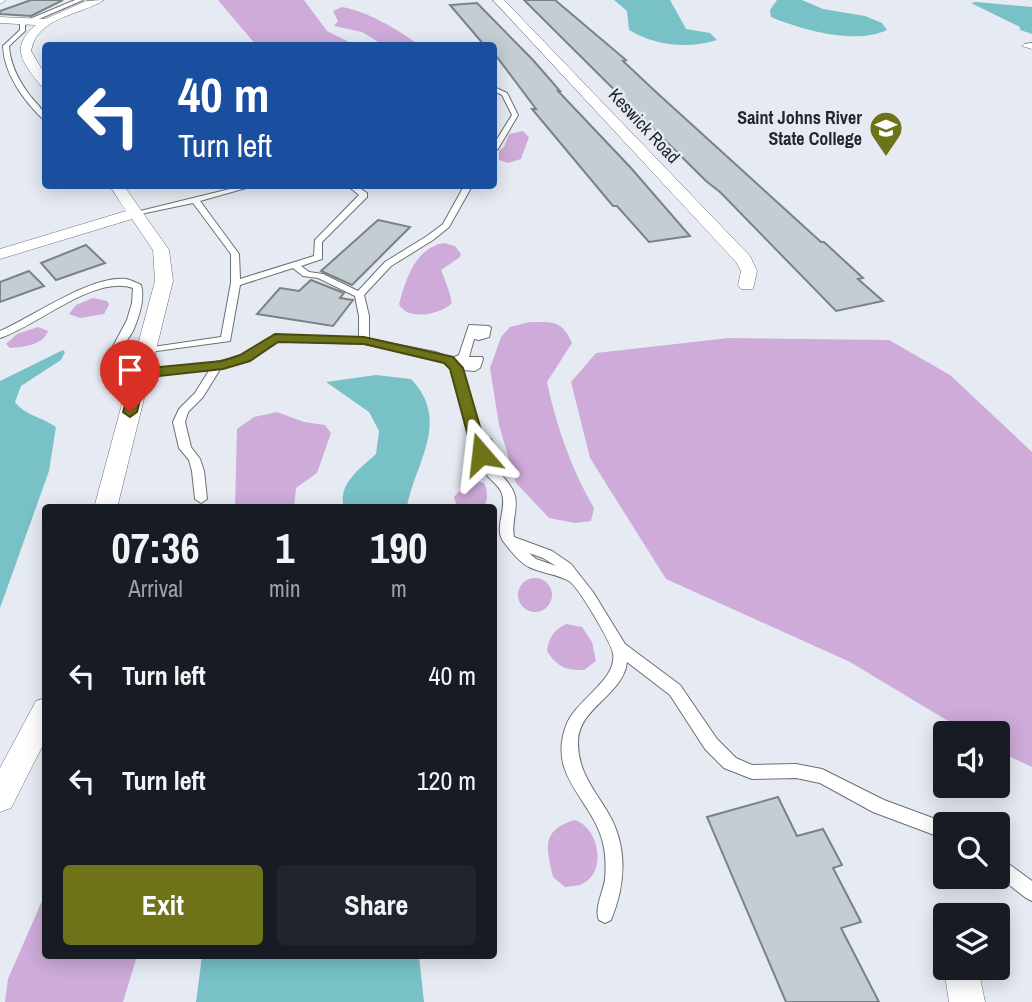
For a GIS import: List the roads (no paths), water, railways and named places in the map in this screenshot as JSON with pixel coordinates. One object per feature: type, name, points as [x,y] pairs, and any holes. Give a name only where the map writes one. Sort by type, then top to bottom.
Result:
[{"type":"street","points":[[42,78],[25,51],[30,37],[47,22],[99,0]]},
{"type":"street","name":"Keswick Road","points":[[498,0],[744,260],[749,271],[747,285]]},
{"type":"street","points":[[0,20],[47,22]]},
{"type":"street","points":[[106,504],[164,281],[161,250],[119,189]]},
{"type":"street","points":[[0,254],[136,213]]},
{"type":"street","points":[[0,798],[42,718]]},
{"type":"street","points":[[963,980],[967,1002]]},
{"type":"lane","points":[[42,115],[28,101],[6,57],[6,46],[23,30],[22,24],[80,0]]},
{"type":"lane","points":[[497,90],[505,93],[515,115],[497,144]]},
{"type":"lane","points":[[136,213],[237,189]]},
{"type":"lane","points":[[236,284],[319,257],[318,242],[364,195],[356,189]]},
{"type":"lane","points":[[359,295],[388,264],[446,225],[466,189]]},
{"type":"lane","points":[[0,335],[88,291],[111,284],[133,283],[138,287],[135,311],[114,356],[116,360],[144,358],[226,339],[236,284],[235,254],[195,200]]},
{"type":"lane","points":[[294,265],[306,274],[320,276],[359,295]]},
{"type":"lane","points":[[359,295],[364,316],[364,341]]},
{"type":"lane","points":[[485,335],[486,328],[481,329],[479,337],[474,336],[476,327],[472,327],[464,357],[454,360],[467,390],[488,469],[509,494],[510,506],[505,532],[509,540],[553,557],[573,578],[589,597],[619,648],[622,659],[619,669],[605,688],[577,716],[569,740],[574,774],[609,831],[614,845],[613,892],[605,914]]},
{"type":"lane","points":[[144,358],[159,372],[217,366],[245,358],[275,338],[364,341],[435,355],[448,360],[457,368],[475,368],[478,359],[460,360],[464,366],[472,366],[475,360],[471,361]]},
{"type":"lane","points":[[201,499],[198,471],[194,458],[185,448],[179,422],[183,411],[199,395],[217,366]]},
{"type":"lane","points":[[619,648],[675,690],[711,744],[730,764],[752,772],[796,771],[822,776],[879,806],[933,826]]},
{"type":"lane","points":[[1010,875],[1032,892]]},
{"type":"water","points":[[614,0],[670,0],[686,29],[710,33],[717,40],[684,45],[650,40],[629,30],[627,11]]},
{"type":"water","points":[[777,0],[802,0],[823,9],[865,16],[882,23],[887,30],[860,36],[845,36],[798,27],[771,17],[770,10]]},
{"type":"water","points":[[971,3],[1032,7],[1032,34]]},
{"type":"water","points":[[63,350],[65,352],[61,360],[21,386],[15,402],[24,410],[56,427],[49,471],[0,608],[0,381]]},
{"type":"water","points":[[376,375],[411,379],[423,395],[429,410],[430,426],[408,504],[344,504],[347,484],[376,454],[379,431],[369,412],[326,382]]},
{"type":"water","points":[[202,959],[419,959],[424,1002],[196,1002]]},
{"type":"place","name":"Saint Johns River State College","points":[[886,158]]}]
